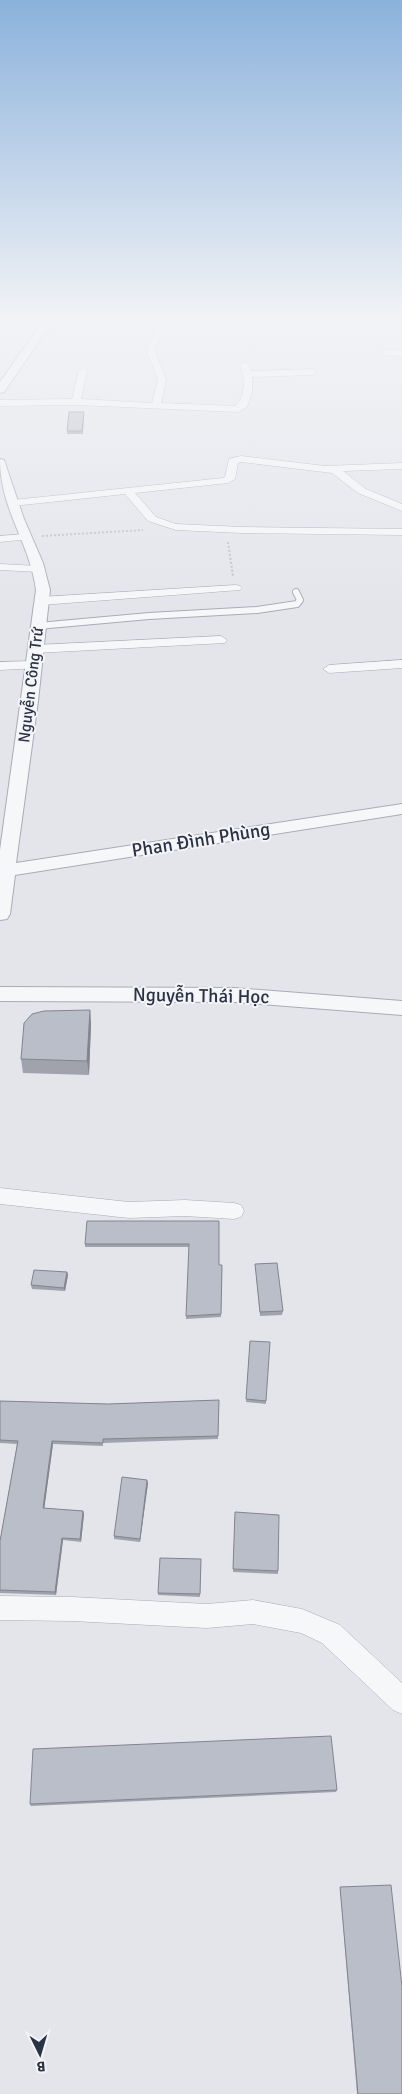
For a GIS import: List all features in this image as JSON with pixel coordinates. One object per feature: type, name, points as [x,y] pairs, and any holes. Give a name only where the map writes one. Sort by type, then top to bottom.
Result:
[{"type":"street","points":[[13,504],[224,481],[230,479],[233,461],[240,459],[326,468],[402,466]]},
{"type":"street","name":"Nguyễn Công Trứ","points":[[0,463],[13,504],[39,569],[43,590],[35,664],[3,870],[0,914]]},
{"type":"street","points":[[326,468],[341,473],[351,484],[363,492],[402,508]]},
{"type":"street","points":[[128,490],[152,519],[176,527],[242,530],[402,532]]},
{"type":"street","points":[[0,539],[26,537]]},
{"type":"street","points":[[0,567],[39,569]]},
{"type":"street","points":[[41,601],[236,588]]},
{"type":"street","points":[[36,649],[221,640]]},
{"type":"street","points":[[0,666],[35,664]]},
{"type":"street","points":[[329,669],[402,664]]},
{"type":"street","name":"Phan Đình Phùng","points":[[3,870],[402,809]]},
{"type":"street","name":"Nguyễn Thái Học","points":[[0,994],[235,995],[402,1008]]},
{"type":"street","points":[[0,1196],[128,1210],[185,1208],[234,1211]]},
{"type":"street","points":[[0,1608],[72,1609],[207,1616],[252,1612],[302,1621],[331,1634],[402,1701]]},
{"type":"lane","points":[[38,626],[149,616],[257,610],[297,604],[300,600],[296,592]]},
{"type":"path","points":[[26,537],[150,530]]},
{"type":"path","points":[[227,539],[236,588]]},
{"type":"building","points":[[68,418],[83,418],[82,431],[67,431]]},
{"type":"building","points":[[90,1010],[87,1061],[21,1059],[24,1023],[32,1014],[44,1011]]},
{"type":"building","points":[[87,1221],[219,1221],[219,1265],[222,1265],[221,1314],[186,1316],[189,1244],[85,1244]]},
{"type":"building","points":[[277,1263],[283,1311],[260,1312],[255,1264]]},
{"type":"building","points":[[34,1270],[67,1272],[64,1288],[31,1285]]},
{"type":"building","points":[[250,1341],[270,1342],[266,1401],[246,1399]]},
{"type":"building","points":[[219,1400],[218,1436],[103,1439],[103,1443],[52,1441],[43,1508],[83,1511],[80,1539],[62,1538],[55,1592],[0,1590],[0,1541],[18,1441],[0,1440],[0,1401],[108,1404]]},
{"type":"building","points":[[122,1477],[147,1480],[140,1539],[114,1536]]},
{"type":"building","points":[[235,1512],[279,1515],[278,1571],[233,1569]]},
{"type":"building","points":[[160,1558],[201,1559],[200,1594],[158,1593]]},
{"type":"building","points":[[331,1736],[337,1790],[30,1804],[33,1749]]},
{"type":"building","points":[[391,1885],[402,1987],[402,2094],[358,2094],[340,1887]]}]
